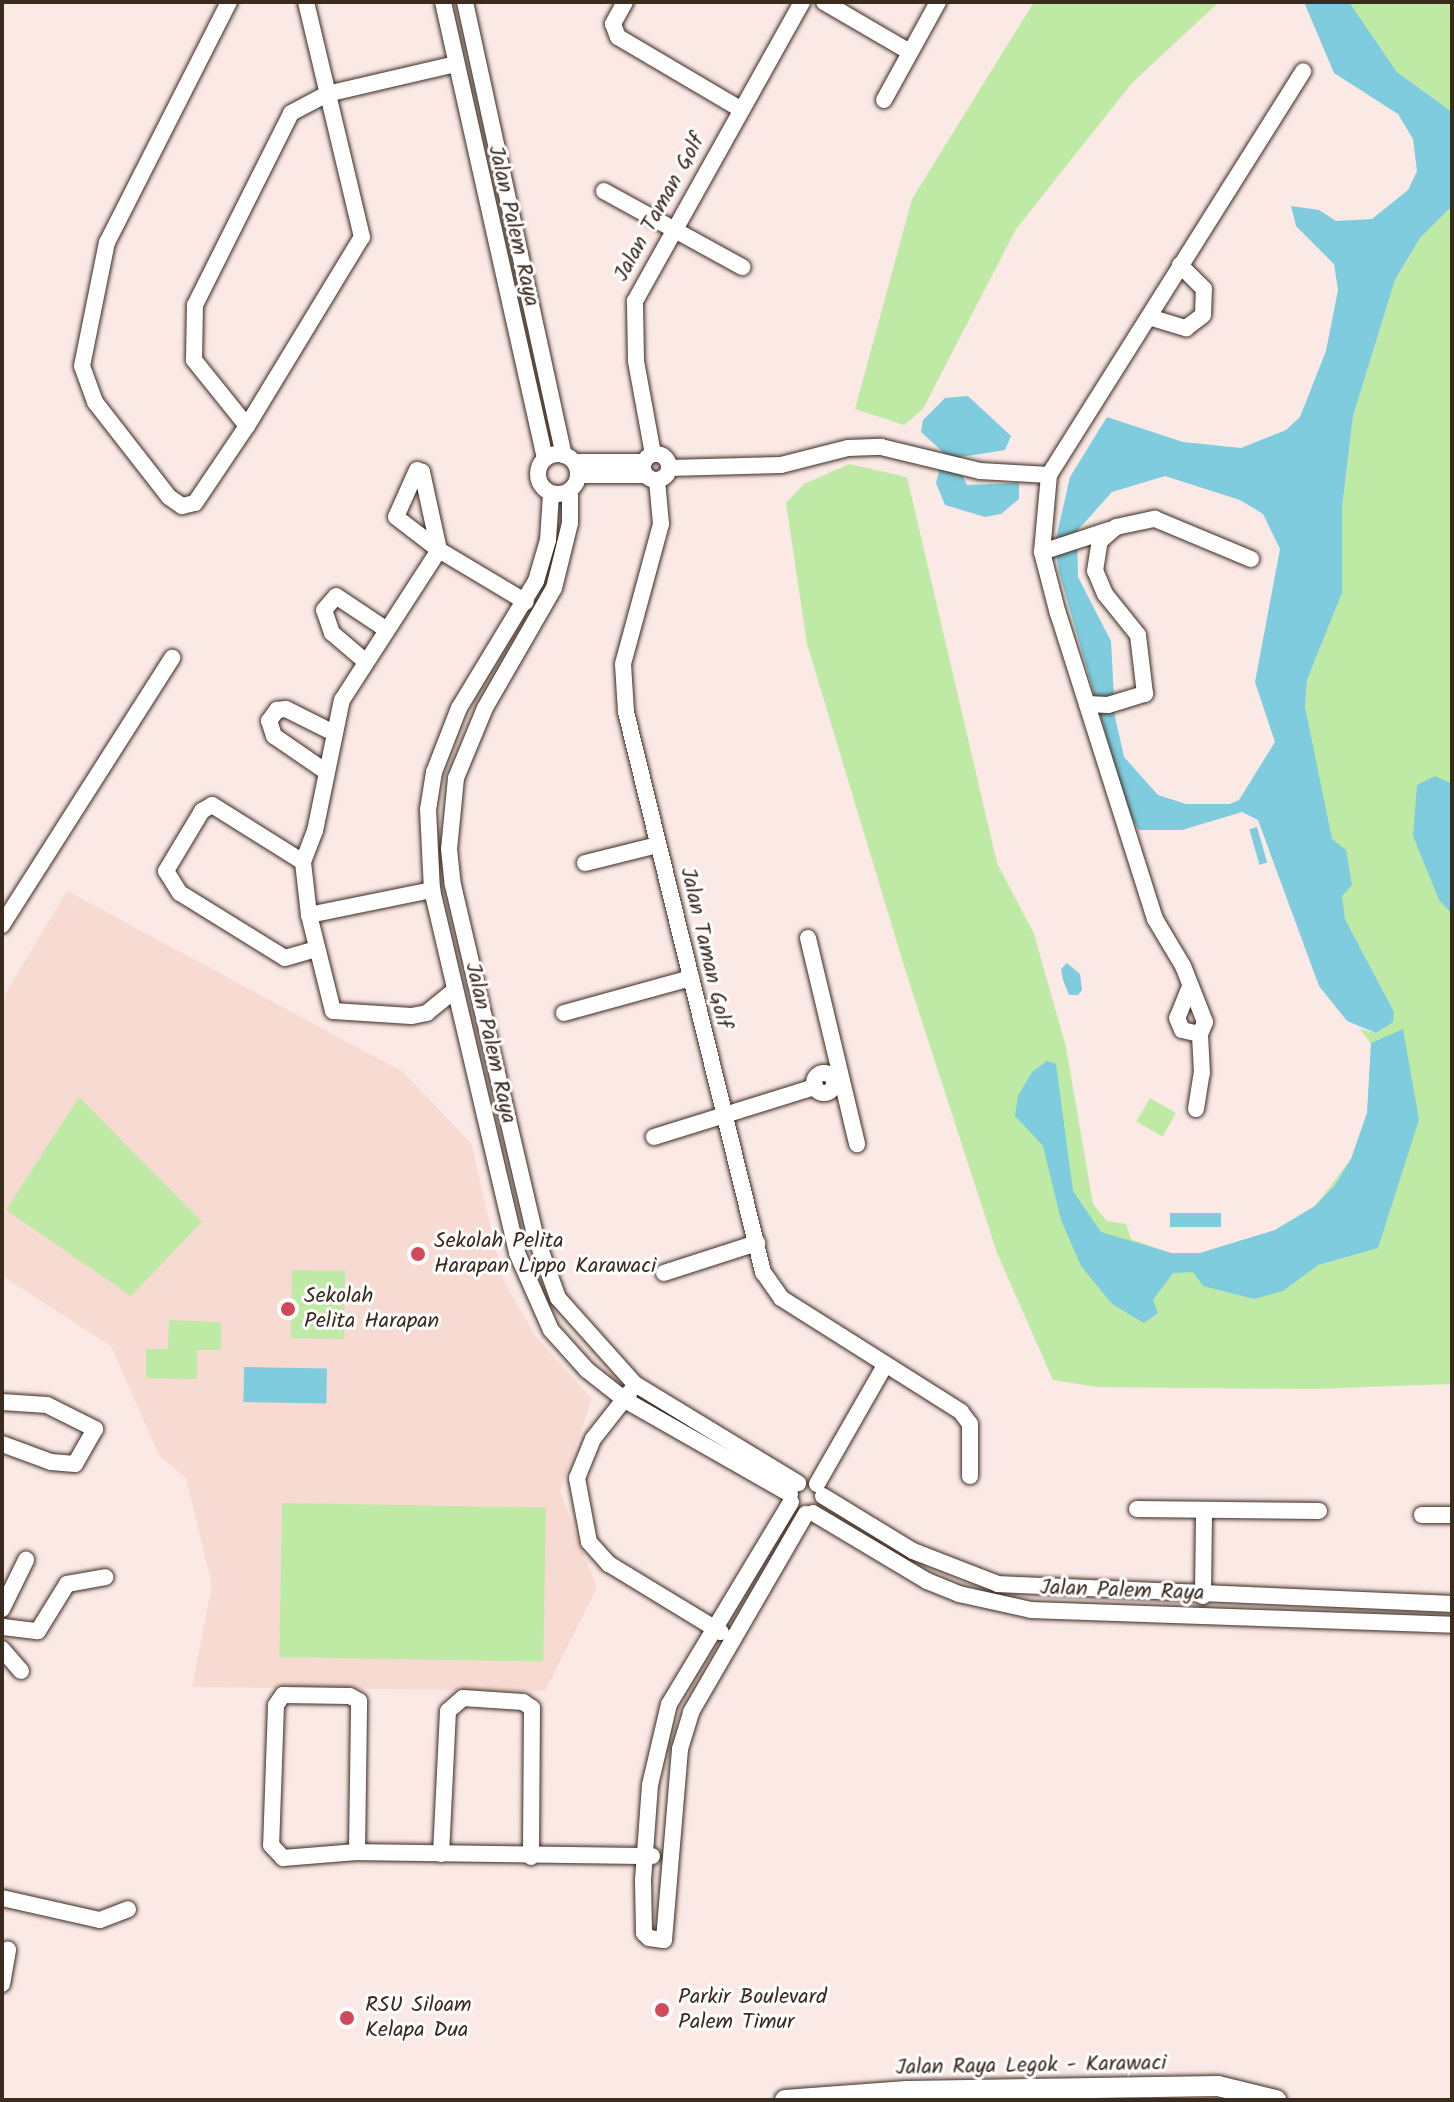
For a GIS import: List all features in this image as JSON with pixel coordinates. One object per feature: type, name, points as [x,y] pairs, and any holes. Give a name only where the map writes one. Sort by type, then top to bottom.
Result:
[{"type":"main road","name":"Jalan Raya Legok - Karawaci","points":[[785,2100],[1088,2094],[1218,2086],[1276,2100]]},
{"type":"street","points":[[229,2],[107,242],[82,366],[95,402],[178,505],[195,503],[247,426],[362,237],[306,2]]},
{"type":"street","name":"Jalan Palem Raya","points":[[443,2],[545,459],[538,478],[551,494],[548,540],[526,602],[444,740],[428,809],[431,887],[455,990],[530,1293],[551,1330],[578,1360],[625,1400],[793,1493]]},
{"type":"street","name":"Jalan Palem Raya","points":[[465,2],[573,464]]},
{"type":"street","points":[[625,2],[613,24],[618,37],[740,109]]},
{"type":"street","name":"Jalan Taman Golf","points":[[802,2],[740,109],[632,309],[653,468],[657,553],[623,664],[626,712],[721,1115],[773,1291],[884,1367],[966,1417],[970,1476]]},
{"type":"street","points":[[824,2],[910,52]]},
{"type":"street","points":[[884,100],[938,2]]},
{"type":"street","points":[[247,426],[194,360],[195,305],[209,267],[291,113],[327,94],[456,64]]},
{"type":"street","points":[[1196,1109],[1202,1073],[1200,1034],[1205,1022],[1189,989],[1183,966],[1155,919],[1047,551],[1049,475],[1303,71]]},
{"type":"street","points":[[604,191],[742,267]]},
{"type":"street","points":[[1149,317],[1186,328],[1203,315],[1204,289],[1180,265]]},
{"type":"street","points":[[545,459],[573,464],[653,468],[781,465],[848,448],[881,447],[980,471],[1049,475]]},
{"type":"street","points":[[551,494],[570,492],[573,464]]},
{"type":"street","name":"Jalan Palem Raya","points":[[570,492],[570,523],[554,588],[464,750],[450,814],[449,849],[543,1267],[584,1332],[635,1384],[793,1493],[810,1513],[927,1581],[959,1594],[1031,1610],[1452,1625]]},
{"type":"street","points":[[1047,551],[1116,527],[1155,519],[1251,559]]},
{"type":"street","points":[[1091,704],[1137,698],[1145,694],[1138,635],[1105,594],[1095,571],[1100,541],[1116,527]]},
{"type":"street","points":[[455,990],[420,1014],[337,1012],[330,1007],[309,915],[303,862],[315,831],[332,732],[342,700],[439,550],[526,602]]},
{"type":"street","points":[[366,662],[332,633],[324,610],[336,596],[387,630]]},
{"type":"street","points":[[2,925],[172,658]]},
{"type":"street","points":[[325,771],[274,736],[269,721],[277,710],[286,709],[332,732]]},
{"type":"street","points":[[303,862],[212,805],[202,811],[166,871],[180,893],[285,958],[316,949]]},
{"type":"street","points":[[585,863],[658,845]]},
{"type":"street","points":[[309,915],[431,887]]},
{"type":"street","points":[[808,938],[837,1079],[857,1144]]},
{"type":"street","points":[[564,1013],[691,978]]},
{"type":"street","points":[[654,1137],[815,1087],[829,1091],[837,1079]]},
{"type":"street","points":[[664,1273],[757,1243]]},
{"type":"street","points":[[820,1490],[793,1493],[669,1704],[650,1785],[644,1933],[664,1940],[680,1749],[691,1712],[731,1639],[810,1513],[884,1367]]},
{"type":"street","points":[[635,1384],[593,1439],[577,1478],[589,1542],[609,1564],[731,1639]]},
{"type":"street","points":[[2,1402],[47,1405],[95,1429],[75,1464],[51,1462],[2,1444]]},
{"type":"street","name":"Jalan Palem Raya","points":[[820,1490],[913,1551],[998,1584],[1203,1596],[1452,1604]]},
{"type":"street","points":[[1137,1509],[1319,1511]]},
{"type":"street","points":[[1203,1596],[1204,1510]]},
{"type":"street","points":[[1422,1515],[1452,1515]]},
{"type":"street","points":[[2,1609],[26,1560]]},
{"type":"street","points":[[2,1639],[2,1627],[38,1631],[67,1584],[105,1577]]},
{"type":"street","points":[[2,1649],[21,1671]]},
{"type":"street","points":[[357,1852],[361,1705],[350,1696],[283,1695],[276,1705],[271,1845],[288,1860],[357,1852],[531,1857],[669,1855]]},
{"type":"street","points":[[441,1854],[448,1711],[463,1698],[523,1702],[532,1708],[531,1857]]},
{"type":"street","points":[[2,1898],[100,1920],[128,1909]]},
{"type":"street","points":[[2,1982],[8,1950]]},
{"type":"shaded area","name":"Sekolah Pelita Harapan","points":[[67,891],[403,1072],[471,1143],[503,1280],[536,1337],[592,1399],[560,1491],[597,1588],[545,1691],[192,1687],[212,1585],[186,1478],[159,1455],[111,1346],[2,1276],[2,999]]},
{"type":"green space","points":[[1034,2],[1219,2],[1132,83],[1016,229],[923,409],[904,425],[855,409],[912,199]]},
{"type":"green space","points":[[1349,2],[1452,2],[1452,112],[1397,72]]},
{"type":"green space","points":[[1452,206],[1452,1384],[1311,1389],[1097,1387],[1053,1380],[997,1253],[905,969],[807,644],[786,503],[804,484],[849,464],[907,477],[997,863],[1034,934],[1066,1047],[1093,1204],[1107,1221],[1126,1224],[1131,1239],[1171,1253],[1200,1253],[1275,1230],[1315,1206],[1351,1159],[1367,1113],[1369,1087],[1371,1044],[1360,1029],[1376,1033],[1394,1012],[1345,919],[1305,707],[1307,680],[1342,593],[1342,508],[1353,416],[1395,280],[1420,238]]},
{"type":"green space","points":[[79,1097],[202,1222],[131,1296],[6,1210]]},
{"type":"green space","points":[[1150,1098],[1176,1113],[1162,1136],[1136,1121]]},
{"type":"green space","points":[[292,1270],[345,1271],[344,1339],[291,1338]]},
{"type":"green space","points":[[169,1320],[221,1322],[221,1350],[197,1350],[197,1379],[146,1378],[146,1349],[168,1349]]},
{"type":"green space","points":[[282,1503],[546,1508],[543,1662],[279,1657]]},
{"type":"water","points":[[1304,2],[1349,2],[1397,72],[1452,112],[1452,206],[1420,238],[1395,280],[1353,416],[1342,508],[1342,593],[1307,680],[1305,707],[1332,839],[1346,850],[1352,885],[1342,896],[1345,919],[1394,1012],[1393,1022],[1376,1033],[1347,1021],[1319,986],[1258,820],[1242,812],[1182,830],[1139,830],[1128,811],[1059,572],[1055,543],[1070,477],[1107,417],[1183,442],[1241,448],[1286,430],[1300,417],[1326,351],[1338,290],[1334,264],[1296,226],[1291,206],[1319,210],[1336,221],[1372,219],[1408,190],[1417,171],[1413,139],[1398,114],[1334,73]],"holes":[[[1165,476],[1240,500],[1263,514],[1280,549],[1255,682],[1275,742],[1239,800],[1230,804],[1186,804],[1158,795],[1124,757],[1115,717],[1111,641],[1078,577],[1077,531],[1112,492]]]},
{"type":"water","points":[[968,396],[1011,436],[1005,450],[961,457],[958,466],[967,485],[1019,483],[1019,499],[1001,514],[985,517],[945,505],[936,483],[944,453],[921,432],[923,420],[945,398]]},
{"type":"water","points":[[1435,776],[1452,784],[1452,914],[1439,900],[1413,836],[1417,785]]},
{"type":"water","points":[[1257,827],[1267,863],[1260,865],[1249,829]]},
{"type":"water","points":[[1067,963],[1080,974],[1082,990],[1078,995],[1069,995],[1063,980],[1061,969]]},
{"type":"water","points":[[1403,1029],[1419,1120],[1378,1248],[1318,1265],[1283,1291],[1254,1299],[1203,1286],[1193,1272],[1173,1273],[1153,1300],[1158,1313],[1144,1323],[1112,1304],[1081,1266],[1061,1220],[1043,1146],[1015,1116],[1018,1096],[1032,1072],[1047,1061],[1056,1064],[1073,1191],[1101,1232],[1171,1253],[1200,1253],[1275,1230],[1315,1206],[1335,1185],[1351,1159],[1367,1113],[1371,1043]]},
{"type":"water","points":[[1170,1213],[1221,1213],[1221,1227],[1170,1227]]},
{"type":"water","points":[[244,1367],[327,1368],[326,1403],[243,1402]]},
{"type":"place","name":"Sekolah Pelita Harapan Lippo Karawaci","points":[[418,1254]]},
{"type":"place","name":"Sekolah Pelita Harapan","points":[[288,1309]]},
{"type":"place","name":"Parkir Boulevard Palem Timur","points":[[662,2010]]},
{"type":"place","name":"RSU Siloam Kelapa Dua","points":[[347,2018]]}]
